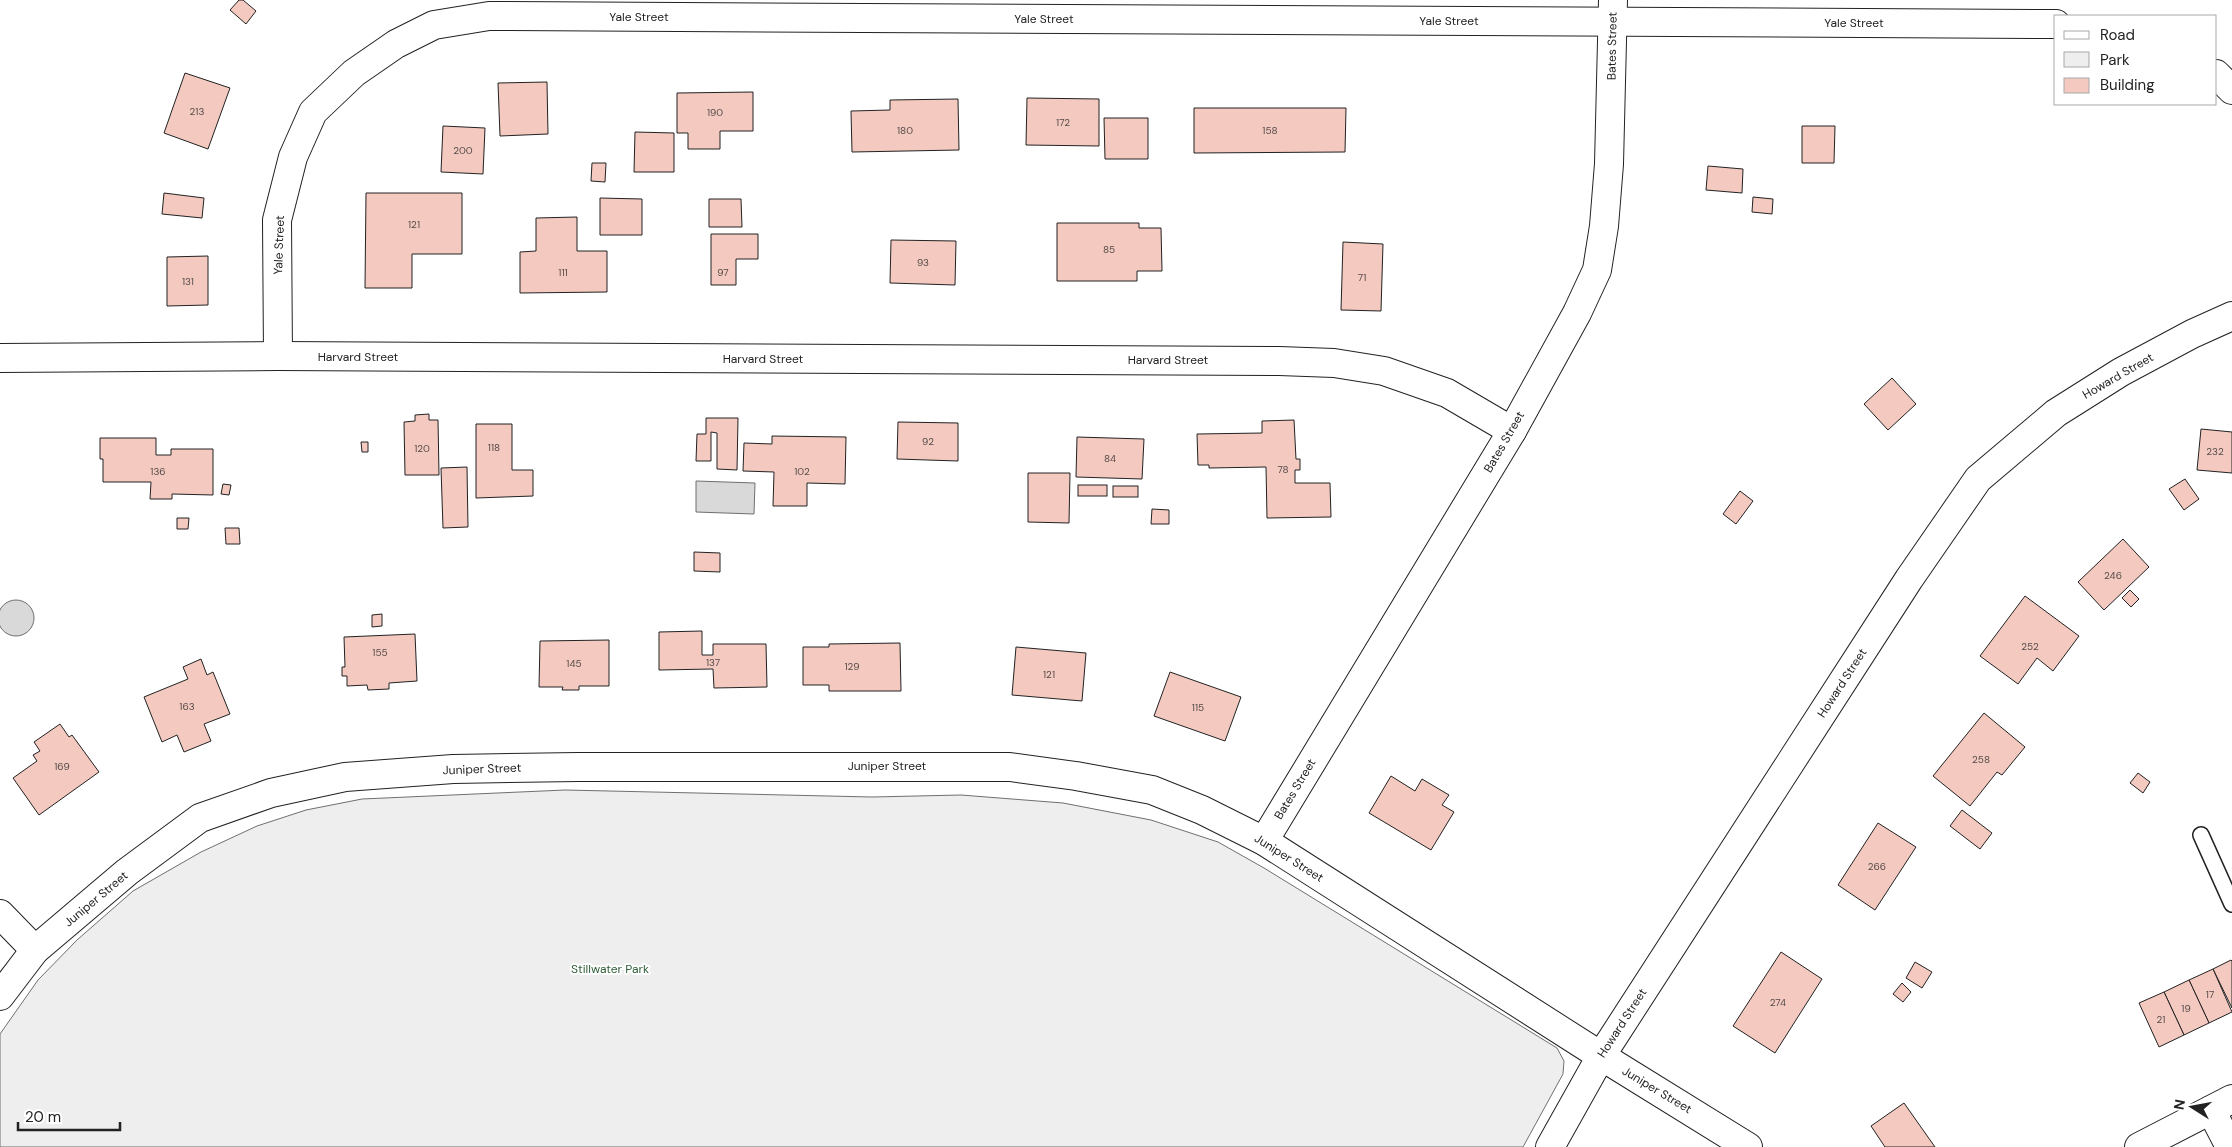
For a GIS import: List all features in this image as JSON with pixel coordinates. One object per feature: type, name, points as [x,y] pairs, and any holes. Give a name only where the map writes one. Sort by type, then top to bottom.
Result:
[{"type":"street","name":"Yale Street","points":[[278,356],[278,220],[293,157],[313,112],[354,73],[396,44],[434,25],[489,16],[1613,11],[2054,24]]},
{"type":"street","name":"Bates Street","points":[[1264,842],[1512,430],[1577,314],[1597,270],[1604,226],[1609,164],[1613,11]]},
{"type":"street","points":[[2217,75],[2232,90]]},
{"type":"street","name":"Howard Street","points":[[1550,1147],[1601,1056],[1909,579],[1978,479],[2056,413],[2121,372],[2192,334],[2232,316]]},
{"type":"street","name":"Harvard Street","points":[[0,358],[278,356],[1279,361],[1334,363],[1384,371],[1447,394],[1512,430]]},
{"type":"street","name":"Juniper Street","points":[[0,996],[35,950],[127,872],[200,818],[270,793],[345,777],[453,769],[1010,766],[1152,790],[1202,810],[1264,842],[1748,1147]]},
{"type":"street","points":[[0,914],[35,950]]},
{"type":"street","points":[[2138,1147],[2222,1104],[2230,1147]]},
{"type":"lane","points":[[2201,835],[2232,904]]},
{"type":"green space","name":"Stillwater Park","points":[[565,790],[872,797],[961,795],[1063,803],[1151,820],[1218,842],[1264,868],[1557,1048],[1564,1061],[1563,1074],[1523,1147],[0,1147],[0,1034],[38,980],[77,940],[133,891],[201,852],[257,826],[306,810],[362,799]]},
{"type":"shaded area","points":[[696,481],[755,483],[754,514],[696,512]]},
{"type":"shaded area","points":[[9,601],[23,601],[33,611],[33,625],[23,635],[9,635],[-1,625],[-1,611]]},
{"type":"building","points":[[239,0],[243,0],[256,11],[246,24],[230,10]]},
{"type":"building","points":[[185,73],[230,88],[208,149],[164,133]]},
{"type":"building","points":[[547,82],[548,134],[500,136],[498,83]]},
{"type":"building","points":[[753,92],[753,131],[720,131],[720,149],[688,149],[688,133],[677,133],[677,93]]},
{"type":"building","points":[[1027,98],[1099,99],[1099,146],[1026,145]]},
{"type":"building","points":[[958,99],[959,150],[852,152],[851,111],[890,110],[890,100]]},
{"type":"building","points":[[1194,108],[1346,108],[1345,152],[1194,153]]},
{"type":"building","points":[[1104,118],[1148,118],[1148,159],[1105,159]]},
{"type":"building","points":[[443,126],[485,128],[483,174],[441,172]]},
{"type":"building","points":[[1802,126],[1835,126],[1834,163],[1802,163]]},
{"type":"building","points":[[635,132],[674,133],[674,172],[634,172]]},
{"type":"building","points":[[592,163],[606,163],[605,182],[591,181]]},
{"type":"building","points":[[1708,166],[1743,169],[1742,193],[1706,190]]},
{"type":"building","points":[[164,193],[204,198],[202,218],[162,214]]},
{"type":"building","points":[[366,193],[462,193],[462,254],[412,254],[412,288],[365,288]]},
{"type":"building","points":[[1753,197],[1773,199],[1772,214],[1752,212]]},
{"type":"building","points":[[600,198],[642,199],[642,235],[600,235]]},
{"type":"building","points":[[709,199],[741,199],[742,227],[709,227]]},
{"type":"building","points":[[577,217],[577,251],[607,251],[607,292],[520,293],[520,252],[536,251],[536,218]]},
{"type":"building","points":[[1057,223],[1139,223],[1139,228],[1161,228],[1162,271],[1137,271],[1137,281],[1057,281]]},
{"type":"building","points":[[711,234],[758,234],[758,259],[736,259],[736,285],[711,285]]},
{"type":"building","points":[[891,240],[956,241],[955,285],[890,283]]},
{"type":"building","points":[[1343,242],[1383,244],[1381,311],[1341,310]]},
{"type":"building","points":[[208,256],[208,305],[167,306],[167,257]]},
{"type":"building","points":[[1892,378],[1916,404],[1888,430],[1864,404]]},
{"type":"building","points":[[429,414],[429,420],[438,420],[439,475],[405,475],[404,422],[415,421],[415,415]]},
{"type":"building","points":[[706,418],[738,418],[737,470],[717,469],[717,433],[711,432],[711,461],[696,461],[697,434],[706,434]]},
{"type":"building","points":[[1294,420],[1296,459],[1300,459],[1300,470],[1295,470],[1295,483],[1330,483],[1331,517],[1267,518],[1266,467],[1209,468],[1209,465],[1198,465],[1197,434],[1262,433],[1262,421]]},
{"type":"building","points":[[898,422],[958,423],[958,461],[897,459]]},
{"type":"building","points":[[476,424],[512,424],[512,470],[533,470],[533,496],[476,498]]},
{"type":"building","points":[[2201,429],[2232,432],[2232,473],[2197,470]]},
{"type":"building","points":[[772,436],[846,437],[845,484],[807,483],[807,506],[773,506],[774,472],[743,471],[744,443],[772,444]]},
{"type":"building","points":[[1077,437],[1144,439],[1142,479],[1076,477]]},
{"type":"building","points":[[100,438],[156,438],[156,455],[171,455],[171,449],[213,449],[213,495],[172,494],[172,499],[150,499],[151,482],[103,482],[103,459],[100,459]]},
{"type":"building","points":[[361,442],[368,442],[368,452],[362,452]]},
{"type":"building","points":[[467,467],[468,527],[443,528],[441,468]]},
{"type":"building","points":[[1028,473],[1070,473],[1069,523],[1028,522]]},
{"type":"building","points":[[2185,479],[2199,499],[2184,510],[2169,489]]},
{"type":"building","points":[[223,484],[231,485],[229,495],[221,494]]},
{"type":"building","points":[[1078,485],[1107,485],[1107,496],[1078,496]]},
{"type":"building","points":[[1113,486],[1138,486],[1138,497],[1113,497]]},
{"type":"building","points":[[1740,491],[1753,501],[1736,524],[1723,514]]},
{"type":"building","points":[[1152,509],[1169,510],[1169,524],[1151,524]]},
{"type":"building","points":[[177,518],[189,518],[188,529],[177,529]]},
{"type":"building","points":[[225,528],[239,528],[240,544],[226,544]]},
{"type":"building","points":[[2123,539],[2149,567],[2104,610],[2078,582]]},
{"type":"building","points":[[694,552],[720,553],[720,572],[694,571]]},
{"type":"building","points":[[2130,590],[2139,599],[2131,607],[2122,598]]},
{"type":"building","points":[[2025,596],[2079,636],[2053,671],[2037,658],[2018,684],[1980,656]]},
{"type":"building","points":[[382,614],[382,626],[372,627],[372,615]]},
{"type":"building","points":[[702,631],[702,655],[713,655],[713,644],[766,644],[767,687],[714,688],[713,669],[659,670],[659,632]]},
{"type":"building","points":[[415,634],[417,681],[389,683],[389,689],[368,690],[367,685],[347,686],[347,676],[342,676],[342,667],[345,667],[344,637]]},
{"type":"building","points":[[609,640],[609,686],[579,686],[579,690],[562,690],[563,687],[539,687],[540,641]]},
{"type":"building","points":[[900,643],[901,691],[829,691],[829,685],[803,685],[803,647],[829,647],[829,644]]},
{"type":"building","points":[[1016,647],[1086,653],[1082,701],[1012,695]]},
{"type":"building","points":[[201,659],[207,675],[213,672],[230,714],[204,724],[211,741],[184,752],[177,735],[162,742],[144,697],[188,679],[183,667]]},
{"type":"building","points":[[1170,672],[1241,697],[1225,741],[1154,716]]},
{"type":"building","points":[[1984,713],[2025,747],[2002,775],[1997,772],[1970,806],[1933,776]]},
{"type":"building","points":[[60,724],[69,737],[72,735],[99,772],[39,815],[13,778],[37,761],[33,755],[40,751],[34,742]]},
{"type":"building","points":[[2138,773],[2150,782],[2143,793],[2130,783]]},
{"type":"building","points":[[1391,776],[1415,791],[1422,779],[1449,795],[1442,805],[1454,812],[1431,850],[1369,813]]},
{"type":"building","points":[[1962,810],[1992,833],[1980,849],[1950,826]]},
{"type":"building","points":[[1878,823],[1916,847],[1875,910],[1838,885]]},
{"type":"building","points":[[1781,952],[1822,979],[1775,1053],[1733,1026]]},
{"type":"building","points":[[2232,961],[2232,1008],[2213,969]]},
{"type":"building","points":[[1915,962],[1932,972],[1922,988],[1906,978]]},
{"type":"building","points":[[2213,969],[2232,1012],[2209,1023],[2189,980]]},
{"type":"building","points":[[2189,980],[2209,1023],[2184,1035],[2164,992]]},
{"type":"building","points":[[1902,983],[1911,992],[1903,1002],[1893,994]]},
{"type":"building","points":[[2164,992],[2184,1035],[2159,1047],[2139,1003]]},
{"type":"building","points":[[1904,1103],[1935,1147],[1885,1147],[1871,1126]]}]
